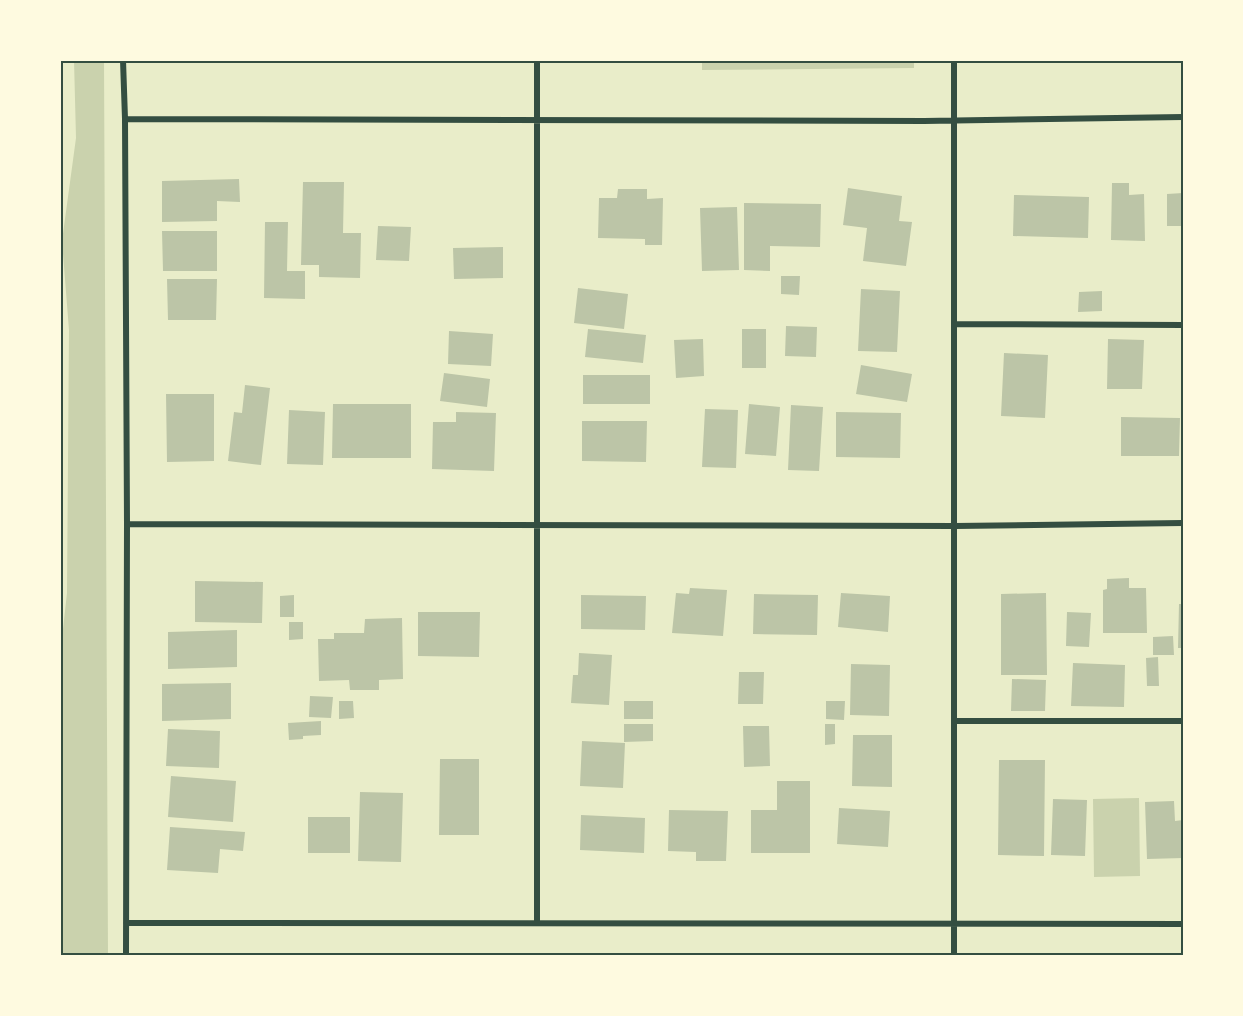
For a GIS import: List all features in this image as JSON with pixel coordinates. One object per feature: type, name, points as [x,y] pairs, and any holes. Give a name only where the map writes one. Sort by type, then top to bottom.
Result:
[{"type":"street","points":[[123,60],[127,524],[126,956]]},
{"type":"street","points":[[537,60],[537,923]]},
{"type":"street","points":[[954,60],[956,526],[954,956]]},
{"type":"street","points":[[125,119],[955,121],[1183,117]]},
{"type":"street","points":[[955,324],[1183,325]]},
{"type":"street","points":[[127,524],[956,526],[1183,523]]},
{"type":"street","points":[[954,721],[1183,721]]},
{"type":"street","points":[[126,922],[1183,924]]},
{"type":"green space","points":[[74,60],[104,60],[108,956],[60,956],[60,656],[67,593],[69,330],[62,241],[76,138]]},
{"type":"green space","points":[[702,60],[914,60],[914,68],[702,70]]},
{"type":"green space","points":[[1139,798],[1140,876],[1094,877],[1093,799]]},
{"type":"building","points":[[239,179],[240,202],[217,201],[217,221],[162,222],[162,181]]},
{"type":"building","points":[[303,182],[344,182],[343,233],[361,233],[360,278],[319,277],[319,265],[301,265]]},
{"type":"building","points":[[1112,183],[1129,183],[1129,195],[1144,194],[1145,241],[1111,240]]},
{"type":"building","points":[[848,188],[902,196],[899,221],[912,222],[906,266],[863,261],[867,228],[843,225]]},
{"type":"building","points":[[618,189],[647,189],[647,199],[663,198],[662,245],[645,245],[645,239],[598,238],[599,198],[617,198]]},
{"type":"building","points":[[1183,193],[1183,226],[1167,226],[1167,194]]},
{"type":"building","points":[[1014,195],[1089,197],[1088,238],[1013,236]]},
{"type":"building","points":[[744,203],[821,204],[820,247],[770,246],[770,271],[744,270]]},
{"type":"building","points":[[737,207],[739,270],[702,271],[700,208]]},
{"type":"building","points":[[265,222],[288,222],[287,271],[305,271],[305,299],[264,298]]},
{"type":"building","points":[[378,226],[411,227],[409,261],[376,260]]},
{"type":"building","points":[[162,231],[217,231],[217,271],[163,271]]},
{"type":"building","points":[[503,247],[503,278],[454,279],[453,248]]},
{"type":"building","points":[[781,276],[800,276],[799,295],[781,294]]},
{"type":"building","points":[[167,279],[217,279],[216,320],[168,320]]},
{"type":"building","points":[[578,288],[628,294],[624,329],[574,323]]},
{"type":"building","points":[[861,289],[900,291],[897,352],[858,351]]},
{"type":"building","points":[[1102,291],[1102,311],[1078,312],[1079,292]]},
{"type":"building","points":[[786,326],[817,327],[816,357],[785,356]]},
{"type":"building","points":[[588,329],[646,335],[643,363],[585,357]]},
{"type":"building","points":[[742,329],[766,329],[766,368],[742,368]]},
{"type":"building","points":[[449,331],[493,334],[491,366],[448,364]]},
{"type":"building","points":[[703,339],[704,376],[676,378],[674,340]]},
{"type":"building","points":[[1108,339],[1144,340],[1142,389],[1107,389]]},
{"type":"building","points":[[1004,353],[1048,355],[1045,418],[1001,416]]},
{"type":"building","points":[[861,365],[912,374],[907,402],[856,394]]},
{"type":"building","points":[[444,373],[490,379],[487,407],[440,401]]},
{"type":"building","points":[[583,375],[650,375],[650,404],[583,404]]},
{"type":"building","points":[[245,385],[270,388],[261,465],[228,461],[234,412],[242,413]]},
{"type":"building","points":[[166,394],[214,394],[214,461],[167,462]]},
{"type":"building","points":[[333,404],[411,404],[411,458],[332,458]]},
{"type":"building","points":[[749,404],[780,407],[776,456],[745,454]]},
{"type":"building","points":[[791,405],[823,407],[819,471],[788,470]]},
{"type":"building","points":[[705,409],[738,410],[736,468],[702,467]]},
{"type":"building","points":[[289,410],[325,412],[323,465],[287,464]]},
{"type":"building","points":[[456,412],[496,413],[494,471],[432,469],[433,422],[456,422]]},
{"type":"building","points":[[836,412],[901,413],[900,458],[836,457]]},
{"type":"building","points":[[1121,417],[1180,418],[1179,456],[1121,456]]},
{"type":"building","points":[[582,421],[647,421],[646,462],[582,461]]},
{"type":"building","points":[[1129,578],[1129,588],[1146,588],[1147,633],[1103,633],[1103,590],[1107,589],[1107,579]]},
{"type":"building","points":[[195,581],[263,582],[262,623],[195,622]]},
{"type":"building","points":[[690,588],[727,590],[723,636],[672,633],[676,593],[689,594]]},
{"type":"building","points":[[841,593],[890,596],[888,632],[838,627]]},
{"type":"building","points":[[1046,593],[1047,675],[1001,675],[1001,594]]},
{"type":"building","points":[[754,594],[818,595],[817,635],[753,634]]},
{"type":"building","points":[[294,595],[294,617],[280,617],[280,596]]},
{"type":"building","points":[[581,595],[646,596],[645,630],[581,629]]},
{"type":"building","points":[[1179,604],[1183,604],[1183,648],[1178,648]]},
{"type":"building","points":[[418,612],[480,612],[479,657],[418,656]]},
{"type":"building","points":[[1067,612],[1091,613],[1089,647],[1066,646]]},
{"type":"building","points":[[402,618],[403,679],[379,680],[379,690],[350,690],[349,680],[319,681],[318,639],[334,639],[334,633],[364,633],[365,619]]},
{"type":"building","points":[[289,622],[303,622],[303,639],[289,640]]},
{"type":"building","points":[[237,630],[237,667],[168,669],[168,632]]},
{"type":"building","points":[[1173,636],[1174,655],[1153,655],[1153,637]]},
{"type":"building","points":[[579,653],[612,655],[609,705],[571,703],[573,675],[578,675]]},
{"type":"building","points":[[1158,657],[1159,686],[1147,686],[1146,658]]},
{"type":"building","points":[[1073,663],[1125,665],[1124,707],[1071,706]]},
{"type":"building","points":[[851,664],[890,665],[889,716],[850,715]]},
{"type":"building","points":[[739,672],[764,672],[763,704],[738,704]]},
{"type":"building","points":[[1012,679],[1046,680],[1045,711],[1011,711]]},
{"type":"building","points":[[231,683],[231,719],[162,721],[162,684]]},
{"type":"building","points":[[310,696],[333,697],[331,718],[309,717]]},
{"type":"building","points":[[339,701],[353,701],[354,718],[339,719]]},
{"type":"building","points":[[624,701],[653,701],[653,719],[624,719]]},
{"type":"building","points":[[826,701],[845,701],[844,720],[826,719]]},
{"type":"building","points":[[321,721],[321,735],[289,740],[288,723]]},
{"type":"building","points":[[624,724],[653,724],[653,741],[624,742]]},
{"type":"building","points":[[825,724],[835,724],[835,744],[825,745]]},
{"type":"building","points":[[743,726],[769,726],[770,766],[744,767]]},
{"type":"building","points":[[168,729],[220,731],[219,768],[166,766]]},
{"type":"building","points":[[853,735],[892,735],[892,787],[852,786]]},
{"type":"building","points":[[582,741],[625,743],[623,788],[580,786]]},
{"type":"building","points":[[440,759],[479,759],[479,835],[439,835]]},
{"type":"building","points":[[999,760],[1045,760],[1044,856],[998,855]]},
{"type":"building","points":[[171,776],[236,781],[233,822],[168,817]]},
{"type":"building","points":[[777,781],[810,781],[810,853],[751,853],[751,810],[777,810]]},
{"type":"building","points":[[360,792],[403,793],[401,862],[358,861]]},
{"type":"building","points":[[1053,799],[1087,800],[1085,856],[1051,855]]},
{"type":"building","points":[[1174,801],[1175,821],[1183,820],[1183,858],[1147,859],[1145,802]]},
{"type":"building","points":[[839,808],[890,811],[888,847],[837,844]]},
{"type":"building","points":[[669,810],[728,811],[726,861],[696,861],[696,852],[668,851]]},
{"type":"building","points":[[581,815],[645,818],[644,853],[580,850]]},
{"type":"building","points":[[308,817],[350,817],[350,853],[308,853]]},
{"type":"building","points":[[170,827],[245,832],[243,851],[220,849],[218,873],[167,870]]}]
